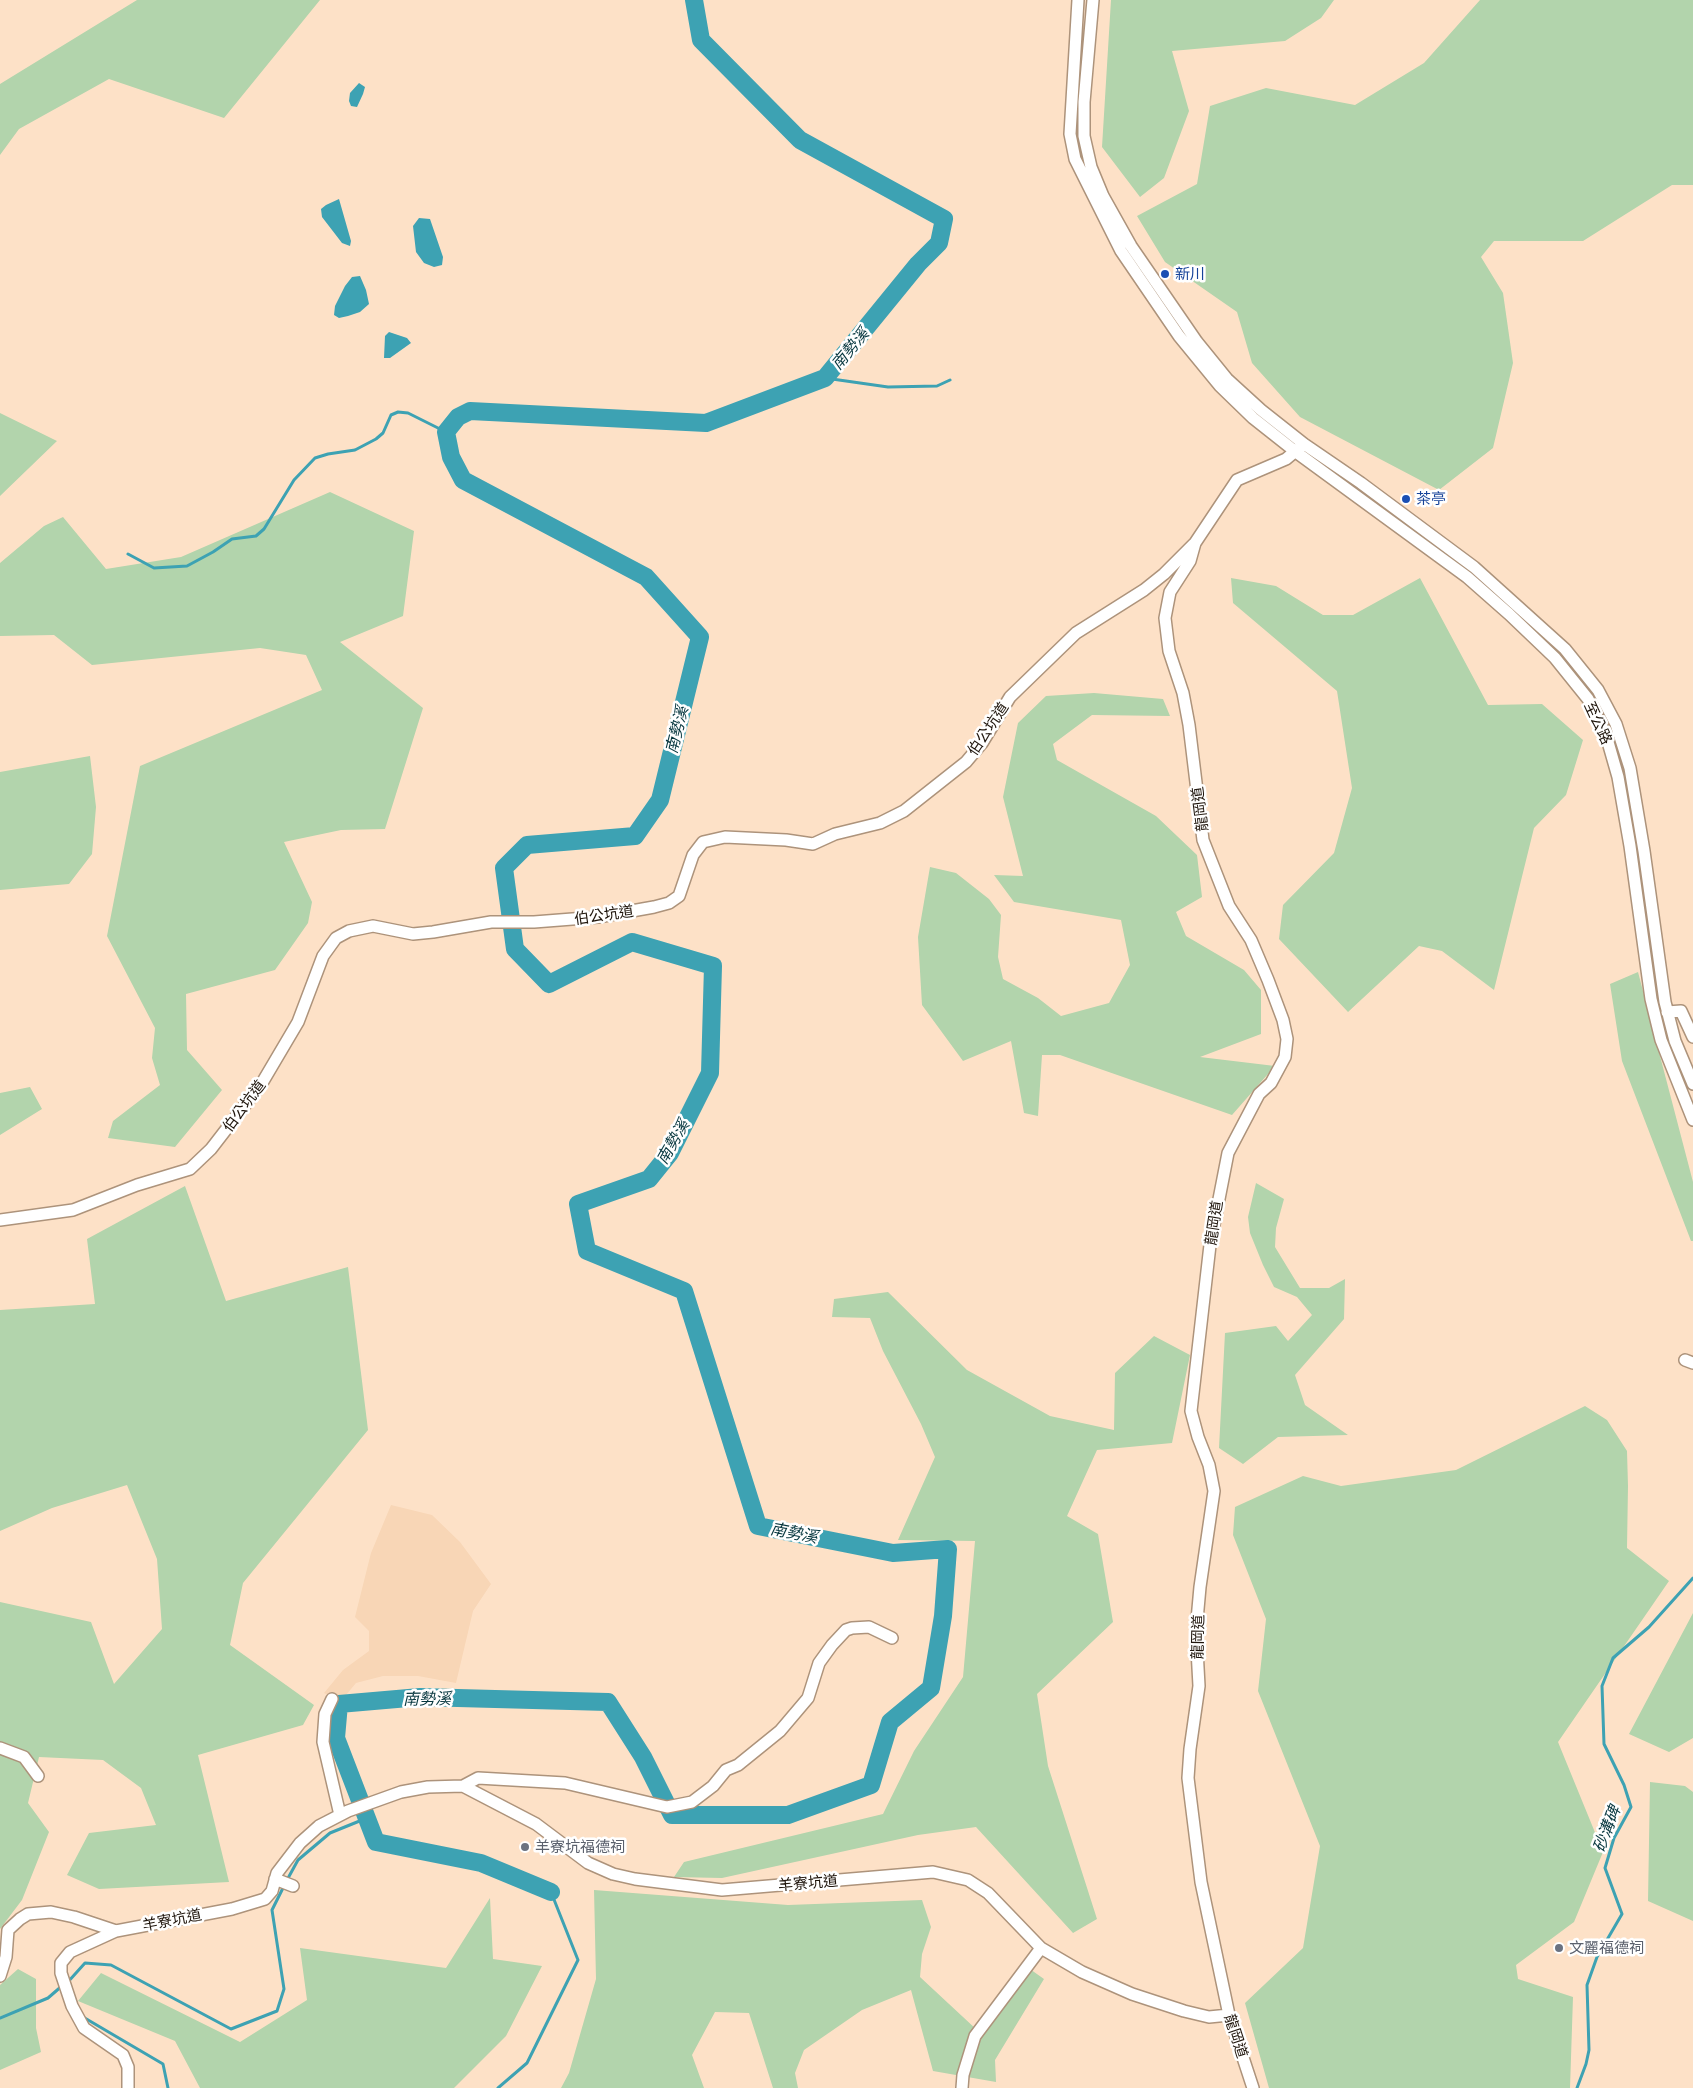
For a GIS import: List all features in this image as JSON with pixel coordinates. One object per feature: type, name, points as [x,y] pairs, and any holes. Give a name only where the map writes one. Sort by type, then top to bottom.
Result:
[{"type":"street","points":[[1078,0],[1070,134],[1080,172],[1121,251],[1179,336],[1220,386],[1253,418],[1300,448]]},
{"type":"street","points":[[1093,0],[1084,102],[1084,136],[1091,167],[1103,196],[1131,246],[1169,304],[1197,342],[1227,379],[1300,448]]},
{"type":"street","name":"龍岡道","points":[[1253,2088],[1229,2015],[1201,1882],[1188,1778],[1199,1686],[1196,1631],[1214,1491],[1209,1465],[1198,1437],[1191,1411],[1210,1245],[1228,1153],[1259,1094],[1271,1083],[1285,1057],[1287,1039],[1268,980],[1251,940],[1229,906],[1203,840],[1189,725],[1169,651],[1165,618],[1170,592],[1190,561],[1195,543],[1237,480],[1286,459],[1300,448]]},
{"type":"street","name":"至公路","points":[[1300,448],[1361,483],[1474,567],[1565,649],[1598,690],[1616,724],[1624,745],[1644,850],[1667,1012],[1675,1041],[1693,1084]]},
{"type":"street","name":"至公路","points":[[1300,448],[1467,577],[1555,658],[1588,699],[1606,735],[1618,777],[1637,892],[1651,1000],[1660,1040],[1693,1120]]},
{"type":"street","name":"伯公坑道","points":[[0,1220],[73,1210],[137,1185],[190,1169],[211,1149],[262,1083],[298,1022],[323,956],[336,938],[349,931],[372,926],[413,934],[491,922],[534,922],[598,917],[669,903],[679,896],[692,855],[703,842],[725,837],[786,840],[813,844],[835,834],[880,823],[904,811],[966,762],[982,742],[1010,697],[1076,633],[1144,590],[1176,563],[1195,543]]},
{"type":"street","points":[[1467,577],[1474,567]]},
{"type":"street","points":[[1555,658],[1565,649]]},
{"type":"street","points":[[1637,892],[1650,890]]},
{"type":"street","points":[[1667,1012],[1681,1011],[1693,1038]]},
{"type":"street","points":[[463,1786],[478,1778],[565,1783],[667,1807],[692,1802],[714,1786],[726,1770],[738,1764],[780,1731],[808,1698],[819,1663],[846,1630],[869,1626],[892,1638]]},
{"type":"street","points":[[332,1699],[325,1714],[323,1742],[344,1813]]},
{"type":"street","points":[[0,1748],[24,1757],[38,1776]]},
{"type":"street","name":"羊寮坑道","points":[[0,1976],[6,1957],[8,1930],[28,1914],[51,1912],[74,1917],[116,1931],[232,1909],[264,1898],[272,1891],[277,1873],[287,1858],[319,1826],[344,1813],[401,1792],[428,1787],[463,1786],[536,1824],[588,1863],[614,1874],[635,1879],[722,1890],[933,1872],[948,1874],[968,1880],[988,1893],[1040,1948],[1082,1972],[1132,1994],[1209,2017],[1229,2015]]},
{"type":"street","points":[[275,1879],[293,1886]]},
{"type":"street","points":[[116,1931],[70,1952],[61,1964],[65,1988],[84,2028],[123,2055],[128,2067],[128,2088]]},
{"type":"street","points":[[962,2088],[963,2076],[975,2036],[1040,1948]]},
{"type":"shaded area","points":[[391,1505],[432,1515],[460,1542],[491,1584],[473,1611],[456,1683],[418,1676],[383,1676],[356,1683],[341,1701],[324,1693],[343,1670],[369,1651],[369,1631],[355,1617],[371,1553]]},
{"type":"green space","points":[[137,0],[320,0],[224,118],[109,79],[19,129],[0,155],[0,84]]},
{"type":"green space","points":[[1111,0],[1334,0],[1321,18],[1285,41],[1172,51],[1189,111],[1164,178],[1140,197],[1102,147]]},
{"type":"green space","points":[[1480,0],[1693,0],[1693,185],[1672,185],[1583,241],[1494,241],[1481,257],[1503,293],[1513,363],[1493,448],[1439,490],[1300,417],[1252,363],[1237,312],[1165,262],[1137,216],[1197,184],[1210,106],[1266,88],[1355,105],[1424,63]]},
{"type":"green space","points":[[0,413],[57,441],[0,496]]},
{"type":"green space","points":[[330,492],[414,531],[403,616],[340,642],[423,708],[385,829],[341,830],[284,842],[312,902],[308,923],[275,970],[186,994],[187,1050],[222,1090],[175,1147],[108,1138],[113,1121],[160,1085],[152,1058],[155,1028],[107,936],[140,766],[322,690],[306,655],[260,648],[92,665],[54,635],[0,636],[0,563],[44,526],[63,517],[106,569],[181,557]]},
{"type":"green space","points":[[1231,578],[1276,586],[1323,615],[1353,615],[1420,578],[1488,705],[1542,704],[1583,740],[1566,795],[1534,828],[1494,990],[1442,951],[1419,946],[1348,1012],[1279,939],[1283,905],[1334,853],[1352,788],[1337,691],[1233,603]]},
{"type":"green space","points":[[1094,693],[1163,699],[1170,716],[1092,715],[1053,744],[1057,760],[1156,816],[1197,855],[1202,897],[1176,912],[1186,936],[1244,970],[1261,990],[1261,1034],[1200,1057],[1275,1066],[1232,1115],[1060,1055],[1042,1055],[1038,1116],[1024,1113],[1011,1041],[963,1061],[922,1005],[918,937],[930,867],[956,873],[989,899],[1001,915],[998,957],[1003,979],[1038,998],[1061,1016],[1109,1003],[1130,965],[1121,920],[1014,902],[994,875],[1023,876],[1003,797],[1018,723],[1046,696]]},
{"type":"green space","points":[[90,756],[96,807],[92,854],[69,884],[0,890],[0,772]]},
{"type":"green space","points":[[1638,972],[1693,1182],[1693,1241],[1691,1241],[1622,1061],[1610,984]]},
{"type":"green space","points":[[30,1087],[42,1109],[0,1135],[0,1093]]},
{"type":"green space","points":[[1256,1183],[1284,1199],[1276,1228],[1275,1247],[1300,1288],[1329,1288],[1345,1279],[1344,1319],[1295,1375],[1305,1405],[1348,1435],[1278,1437],[1243,1464],[1219,1448],[1225,1333],[1276,1326],[1288,1341],[1312,1315],[1297,1297],[1274,1287],[1263,1265],[1250,1233],[1248,1217]]},
{"type":"green space","points":[[185,1186],[226,1301],[348,1267],[368,1430],[243,1583],[230,1645],[314,1705],[303,1725],[198,1755],[229,1882],[99,1889],[67,1875],[89,1833],[156,1825],[141,1788],[103,1760],[39,1757],[28,1803],[49,1832],[22,1900],[0,1929],[0,1602],[91,1622],[114,1684],[162,1629],[157,1559],[127,1485],[52,1508],[0,1531],[0,1310],[95,1304],[87,1239]]},
{"type":"green space","points":[[888,1292],[967,1370],[1050,1416],[1114,1430],[1115,1373],[1154,1336],[1190,1355],[1172,1443],[1097,1450],[1067,1516],[1098,1534],[1113,1622],[1037,1694],[1048,1766],[1097,1919],[1073,1933],[976,1827],[918,1835],[722,1878],[674,1877],[684,1862],[883,1814],[914,1751],[963,1677],[975,1541],[898,1540],[935,1457],[921,1424],[883,1351],[870,1318],[832,1317],[834,1299]]},
{"type":"green space","points":[[1585,1406],[1607,1420],[1627,1451],[1627,1548],[1669,1581],[1558,1742],[1603,1852],[1574,1922],[1516,1965],[1518,1979],[1573,1997],[1570,2088],[1269,2088],[1245,2003],[1303,1948],[1320,1846],[1258,1691],[1266,1619],[1233,1535],[1235,1507],[1303,1476],[1341,1486],[1456,1470]]},
{"type":"green space","points":[[1693,1613],[1693,1738],[1669,1752],[1629,1734]]},
{"type":"green space","points":[[1650,1782],[1685,1786],[1693,1792],[1693,1921],[1648,1901]]},
{"type":"green space","points":[[594,1890],[788,1905],[922,1900],[931,1927],[922,1954],[920,1977],[977,2030],[1027,1967],[1044,1979],[995,2060],[996,2082],[933,2071],[911,1990],[862,2010],[804,2050],[795,2073],[798,2088],[773,2088],[749,2013],[715,2012],[692,2055],[704,2088],[561,2088],[569,2073],[596,1979]]},
{"type":"green space","points":[[490,1898],[493,1959],[542,1966],[506,2036],[454,2088],[200,2088],[175,2041],[78,2001],[101,1973],[240,2042],[307,2000],[300,1948],[446,1968]]},
{"type":"green space","points":[[18,1969],[36,1979],[36,2028],[41,2052],[0,2070],[0,1985]]},
{"type":"water","points":[[359,83],[365,87],[363,94],[357,107],[351,106],[349,101],[350,93]]},
{"type":"water","points":[[339,199],[351,241],[350,246],[342,243],[322,217],[321,209]]},
{"type":"water","points":[[419,218],[430,219],[443,257],[442,265],[434,267],[424,263],[416,252],[413,226]]},
{"type":"water","points":[[360,276],[369,304],[360,312],[339,318],[334,315],[335,306],[345,286],[352,277]]},
{"type":"water","points":[[389,332],[407,338],[411,343],[390,358],[384,358],[385,336]]},
{"type":"waterway","name":"南勢溪","points":[[551,1892],[481,1863],[376,1842],[336,1738],[339,1704],[420,1697],[608,1702],[643,1757],[672,1815],[788,1815],[871,1785],[890,1722],[931,1688],[943,1616],[948,1549],[893,1553],[758,1526],[684,1291],[587,1251],[578,1204],[649,1179],[670,1153],[710,1073],[713,966],[632,942],[549,984],[515,949],[504,868],[527,845],[635,836],[660,800],[700,637],[646,577],[463,480],[451,457],[446,432],[458,417],[470,411],[706,423],[825,378],[918,264],[939,243],[944,219],[800,140],[701,40],[694,0]]},
{"type":"waterway","points":[[825,378],[888,387],[937,386],[950,380]]},
{"type":"waterway","points":[[128,554],[154,568],[187,566],[232,539],[256,536],[264,529],[294,480],[315,458],[355,450],[376,439],[383,433],[391,415],[398,412],[408,413],[446,432]]},
{"type":"waterway","name":"砂溝碑","points":[[1577,2088],[1589,2050],[1587,1985],[1597,1957],[1622,1914],[1605,1868],[1614,1838],[1631,1807],[1624,1785],[1604,1744],[1602,1686],[1613,1658],[1649,1627],[1693,1578]]},
{"type":"waterway","points":[[287,1880],[298,1860],[330,1833],[367,1818]]},
{"type":"waterway","points":[[67,1983],[85,1963],[111,1965],[231,2029],[277,2011],[284,1989],[272,1910],[284,1886]]},
{"type":"waterway","name":"南勢溪","points":[[498,2088],[527,2063],[578,1960],[551,1892]]},
{"type":"waterway","points":[[0,2018],[48,1998],[63,1985]]},
{"type":"waterway","points":[[83,2017],[163,2064],[168,2088]]},
{"type":"place","name":"新川","points":[[1165,274]]},
{"type":"place","name":"茶亭","points":[[1406,499]]},
{"type":"place","name":"羊寮坑福德祠","points":[[525,1847]]},
{"type":"place","name":"文麗福德祠","points":[[1559,1948]]}]
